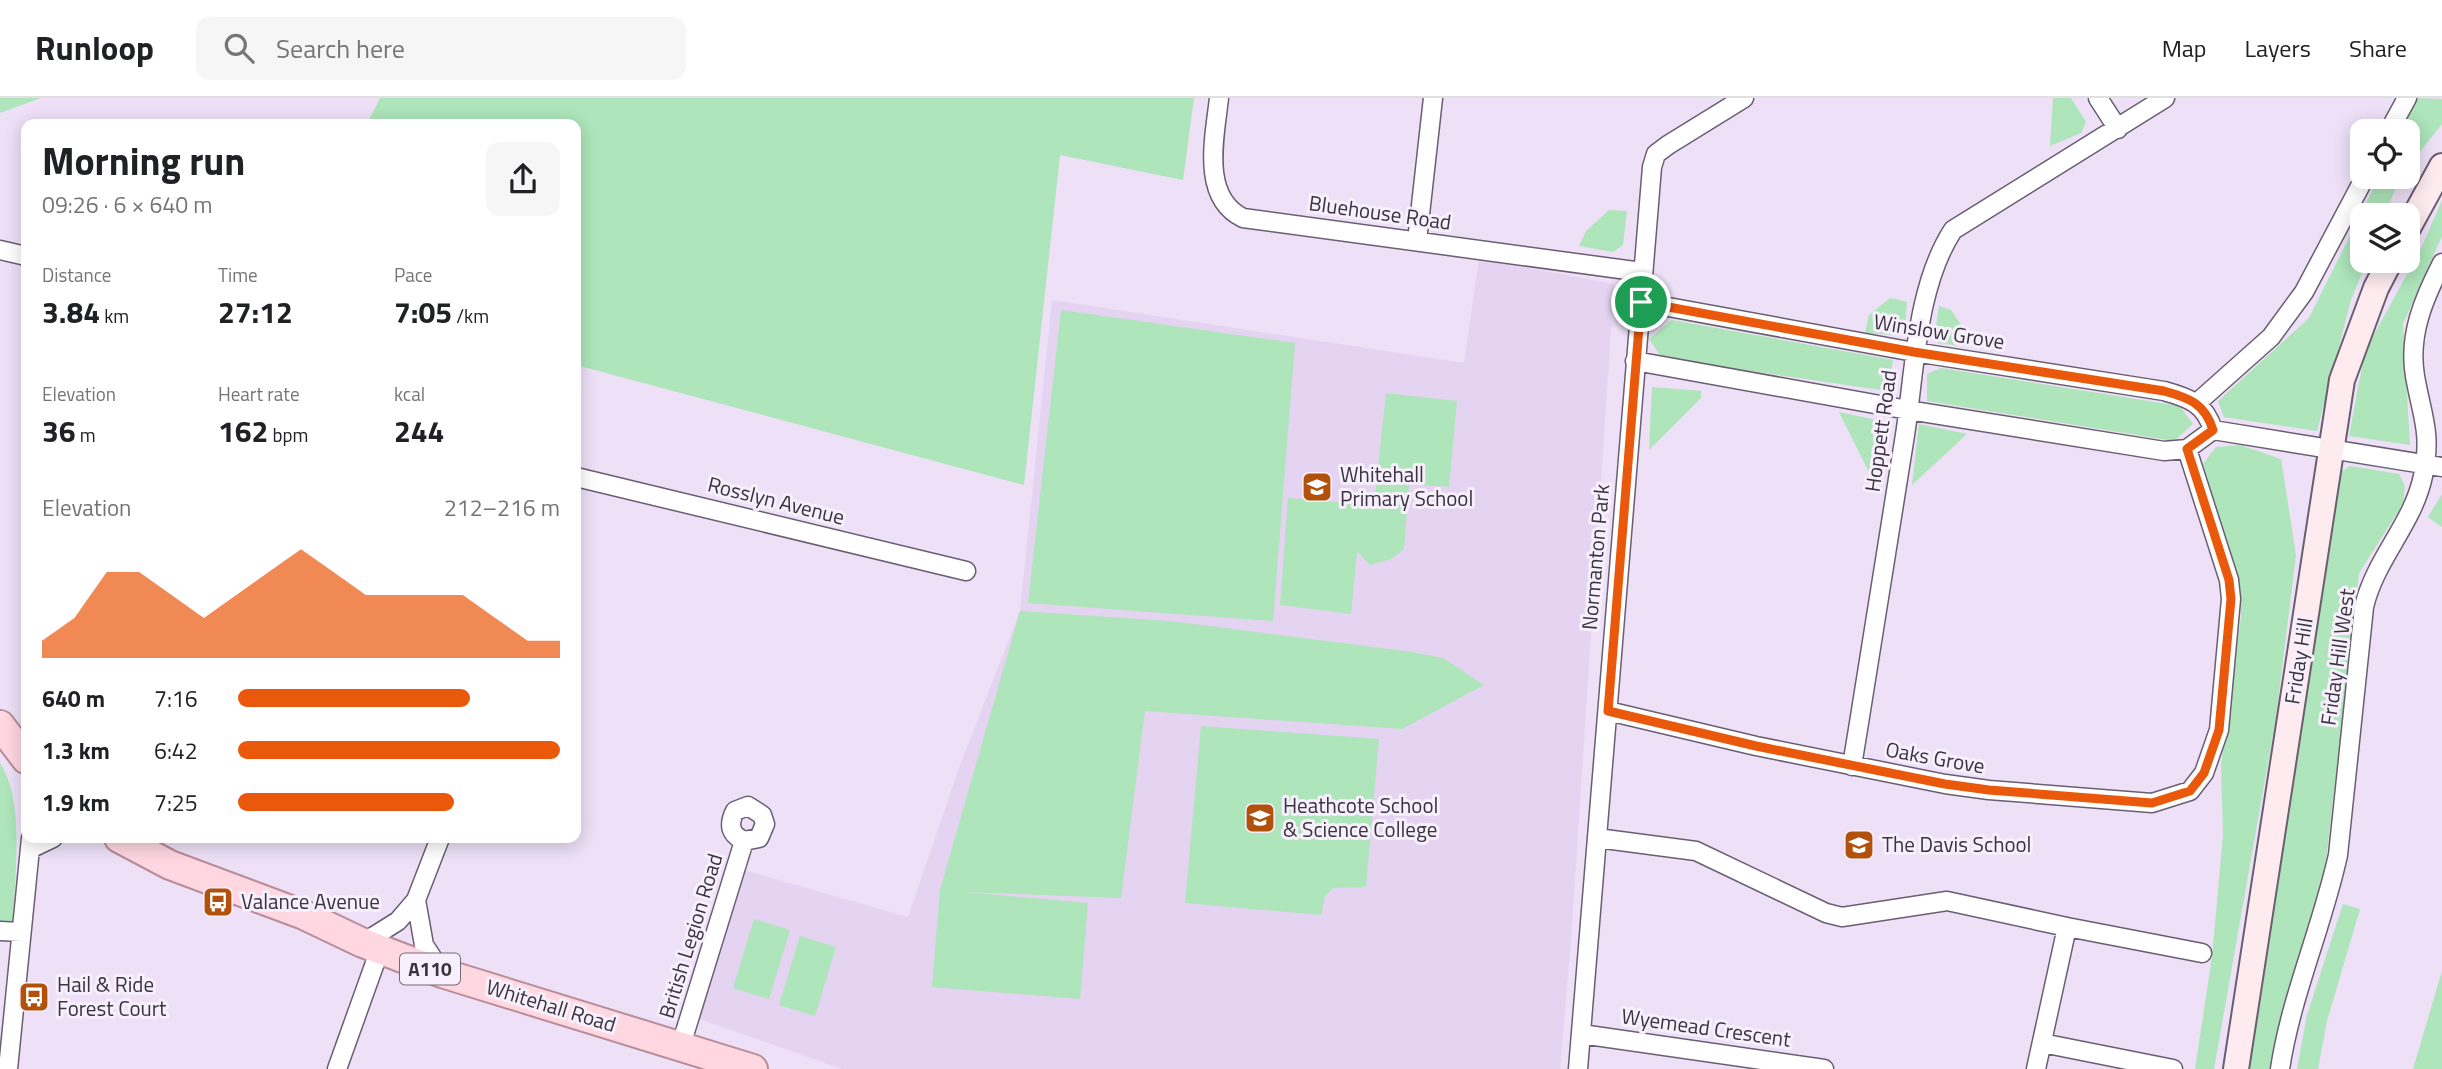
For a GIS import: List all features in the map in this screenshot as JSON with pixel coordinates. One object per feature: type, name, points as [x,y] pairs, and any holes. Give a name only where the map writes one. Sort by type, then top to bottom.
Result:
[{"type":"main road","points":[[2420,206],[2442,166]]},
{"type":"main road","name":"Friday Hill","points":[[2236,1069],[2342,380],[2384,273]]},
{"type":"main road","points":[[0,725],[21,752]]},
{"type":"main road","name":"Whitehall Road","points":[[132,843],[170,865],[304,915],[372,946],[442,973],[753,1069]]},
{"type":"street","name":"Bluehouse Road","points":[[1219,98],[1213,174],[1231,212],[1243,218],[1642,272]]},
{"type":"street","points":[[1417,241],[1433,98]]},
{"type":"street","name":"Normanton Park","points":[[1578,1069],[1642,272],[1656,154],[1744,98]]},
{"type":"street","points":[[2098,98],[2118,129]]},
{"type":"street","name":"Hoppett Road","points":[[1852,766],[1908,410],[1914,352],[1938,253],[1953,230],[2165,98]]},
{"type":"street","points":[[2395,119],[2406,98]]},
{"type":"street","points":[[2213,430],[2208,414],[2198,402],[2271,337],[2304,292],[2359,189]]},
{"type":"street","points":[[0,250],[21,255]]},
{"type":"street","name":"Friday Hill West","points":[[2280,1069],[2290,1016],[2329,895],[2338,855],[2368,586],[2434,465],[2415,374],[2414,336],[2425,295],[2442,263]]},
{"type":"street","name":"Winslow Grove","points":[[1641,302],[1914,352],[2164,391],[2198,402]]},
{"type":"street","points":[[1635,361],[1908,410],[2164,451],[2187,449],[2213,430],[2434,465]]},
{"type":"street","name":"Oaks Grove","points":[[1608,711],[1852,766],[1989,790],[2152,803],[2190,791],[2204,773],[2219,730],[2231,599],[2229,580],[2187,449]]},
{"type":"street","name":"Rosslyn Avenue","points":[[581,478],[966,570]]},
{"type":"street","points":[[1597,838],[1696,851],[1826,914],[1842,917],[1947,901],[2202,953]]},
{"type":"street","name":"British Legion Road","points":[[681,1045],[744,841]]},
{"type":"street","points":[[337,1069],[372,946],[416,900],[438,843]]},
{"type":"street","points":[[8,1069],[30,844]]},
{"type":"street","points":[[416,900],[424,945],[442,973]]},
{"type":"street","points":[[2036,1069],[2067,926]]},
{"type":"street","points":[[0,931],[21,932]]},
{"type":"street","name":"Wyemead Crescent","points":[[1581,1034],[1715,1061],[1824,1069]]},
{"type":"street","points":[[2042,1042],[2173,1069]]},
{"type":"shaded area","name":"Heathcote School & Science College","points":[[1479,259],[1614,284],[1571,940],[1560,1069],[842,1069],[689,1015],[737,868],[908,917],[959,768],[1020,611],[1052,300],[1464,363]]},
{"type":"green space","points":[[0,98],[41,98],[0,113]]},
{"type":"green space","points":[[380,98],[1194,98],[1183,180],[1060,155],[1024,485],[581,366],[581,119],[370,119]]},
{"type":"green space","points":[[2053,98],[2071,98],[2086,122],[2081,133],[2050,146]]},
{"type":"green space","points":[[2414,98],[2442,99],[2442,124],[2420,152],[2420,119],[2406,119]]},
{"type":"green space","points":[[2373,189],[2395,189],[2390,203],[2366,203]]},
{"type":"green space","points":[[2442,200],[2442,236],[2403,324],[2410,445],[2349,436],[2365,351],[2408,273],[2420,273],[2420,251]]},
{"type":"green space","points":[[1609,210],[1627,211],[1623,245],[1613,252],[1579,246],[1586,231]]},
{"type":"green space","points":[[2350,235],[2350,273],[2362,273],[2351,300],[2317,431],[2224,417],[2218,401],[2309,318]]},
{"type":"green space","points":[[1890,298],[1907,302],[1905,328],[1896,335],[1865,333],[1869,315]]},
{"type":"green space","points":[[1939,306],[1951,310],[1972,341],[1963,346],[1938,343],[1935,333]]},
{"type":"green space","points":[[1061,310],[1295,343],[1273,621],[1028,603]]},
{"type":"green space","points":[[1672,320],[1893,360],[1887,391],[1662,358],[1649,339]]},
{"type":"green space","points":[[1941,368],[2180,406],[2193,424],[2174,441],[1927,401],[1927,374]]},
{"type":"green space","points":[[1652,387],[1701,391],[1701,398],[1649,450]]},
{"type":"green space","points":[[1386,393],[1457,401],[1449,487],[1409,484],[1404,549],[1391,559],[1370,565],[1357,551],[1351,614],[1280,605],[1288,498],[1374,505]]},
{"type":"green space","points":[[1839,412],[1886,422],[1873,480]]},
{"type":"green space","points":[[1919,424],[1967,434],[1912,485]]},
{"type":"green space","points":[[2240,445],[2281,459],[2296,555],[2276,717],[2214,1069],[2195,1069],[2212,957],[2223,835],[2221,765],[2241,617],[2240,589],[2203,464],[2216,447]]},
{"type":"green space","points":[[2350,466],[2399,474],[2405,486],[2403,504],[2359,573],[2324,878],[2274,1069],[2247,1069],[2336,475]]},
{"type":"green space","points":[[2442,494],[2442,527],[2428,517]]},
{"type":"green space","points":[[1020,611],[1170,621],[1412,652],[1443,658],[1484,685],[1402,729],[1145,711],[1121,898],[964,892],[1088,903],[1080,999],[932,987],[940,890]]},
{"type":"green space","points":[[1201,726],[1379,739],[1366,887],[1333,888],[1325,896],[1321,915],[1185,903]]},
{"type":"green space","points":[[0,763],[8,779],[16,819],[13,923],[0,922]]},
{"type":"green space","points":[[2343,904],[2360,909],[2327,1021],[2318,1069],[2297,1069],[2307,1015]]},
{"type":"green space","points":[[754,919],[790,930],[769,999],[733,988]]},
{"type":"green space","points":[[800,936],[836,947],[815,1016],[779,1005]]},
{"type":"green space","points":[[2442,971],[2442,1069],[2413,1069]]},
{"type":"place","name":"Whitehall Primary School","points":[[1317,487]]},
{"type":"place","name":"Heathcote School & Science College","points":[[1260,818]]},
{"type":"place","name":"The Davis School","points":[[1859,845]]},
{"type":"place","name":"Valance Avenue","points":[[218,902]]},
{"type":"place","name":"Hail & Ride Forest Court","points":[[34,997]]},
{"type":"route","points":[[1641,302],[1914,352],[2164,391],[2198,402],[2208,414],[2213,430],[2187,449],[2229,580],[2231,599],[2219,730],[2204,773],[2190,791],[2173,799],[2152,803],[1945,784],[1756,746],[1608,711],[1641,302]]}]
